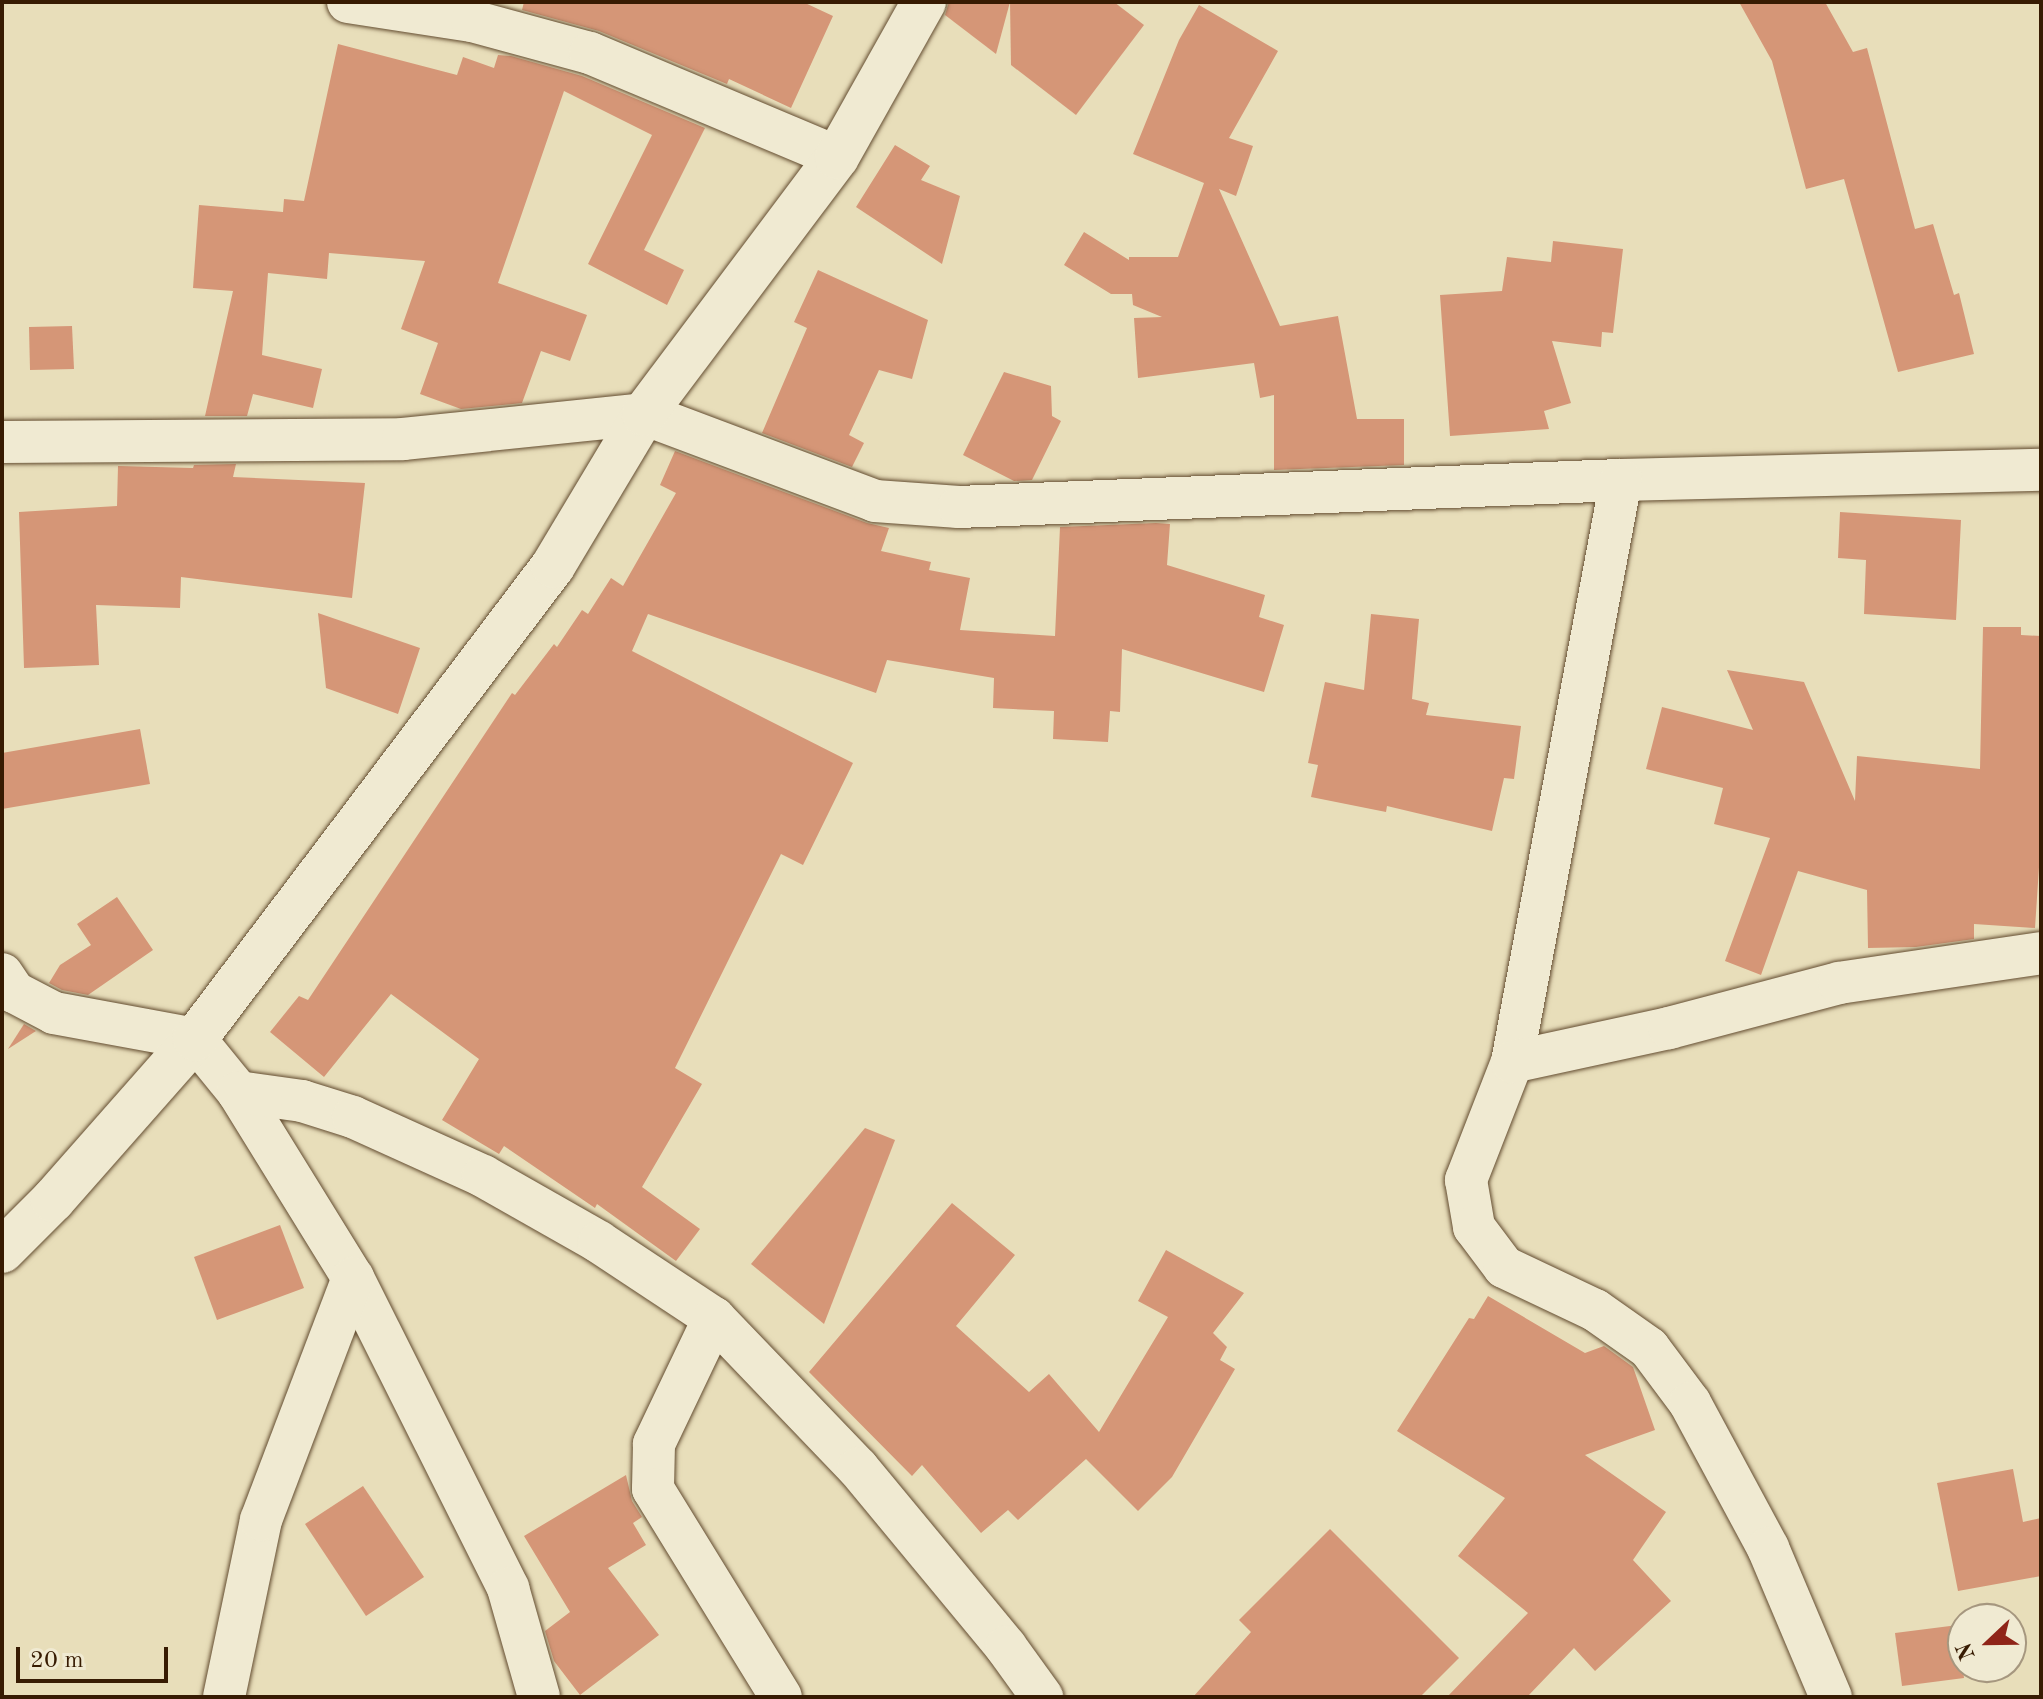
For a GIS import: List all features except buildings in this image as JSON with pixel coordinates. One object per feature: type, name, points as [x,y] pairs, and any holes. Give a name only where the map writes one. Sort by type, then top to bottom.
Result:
[{"type":"street","points":[[348,2],[472,21],[590,53],[837,157]]},
{"type":"street","points":[[2,1251],[53,1200],[195,1039],[553,566],[644,414],[837,157],[924,2]]},
{"type":"street","points":[[2,442],[403,439],[644,414],[875,501],[959,507],[1621,480],[2041,470]]},
{"type":"street","points":[[1621,480],[1512,1062],[1466,1180],[1474,1227],[1504,1267],[1595,1310],[1649,1348],[1690,1403],[1768,1548],[1831,1697]]},
{"type":"street","points":[[1512,1062],[1669,1028],[1839,983],[2041,953]]},
{"type":"street","points":[[6,987],[54,1013],[195,1039],[238,1092],[353,1278],[508,1588],[539,1697]]},
{"type":"street","points":[[238,1092],[302,1101],[353,1117],[483,1176],[599,1242],[714,1318],[858,1468],[1006,1647],[1042,1697]]},
{"type":"street","points":[[224,1697],[261,1520],[353,1278]]},
{"type":"street","points":[[714,1318],[654,1444],[653,1489],[781,1697]]}]
